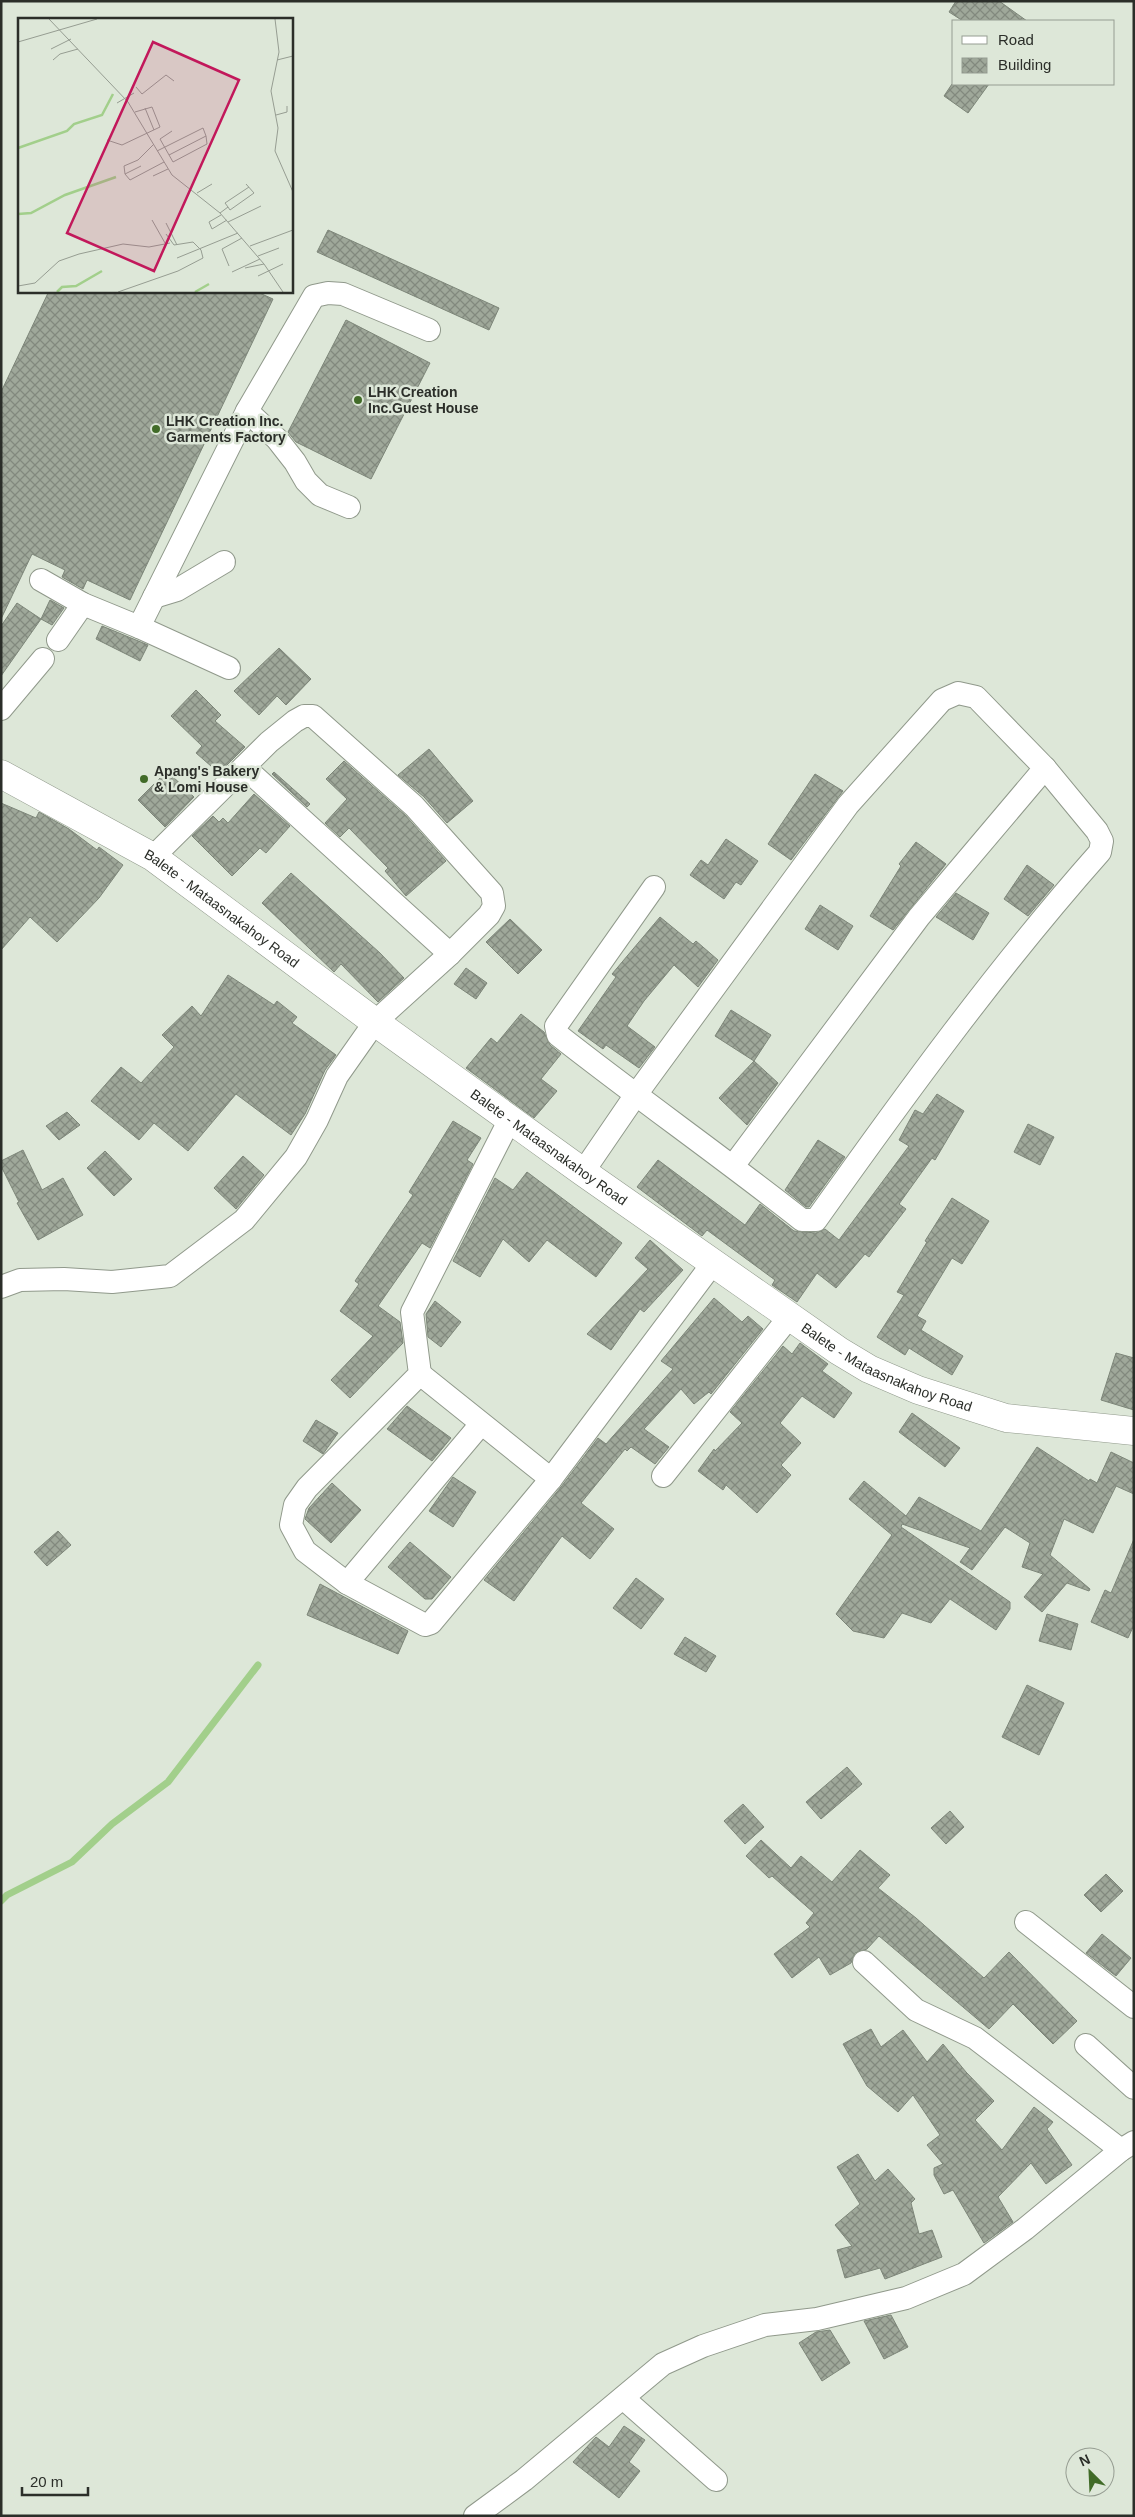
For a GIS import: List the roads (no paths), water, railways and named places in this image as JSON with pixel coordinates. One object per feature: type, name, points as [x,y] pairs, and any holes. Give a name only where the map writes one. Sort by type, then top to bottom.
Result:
[{"type":"main road","name":"Balete - Mataasnakahoy Road","points":[[2,776],[153,857],[375,1022],[583,1172],[869,1369],[918,1390],[1006,1418],[1134,1431]]},
{"type":"street","points":[[139,627],[247,411],[314,296],[328,293],[343,294],[429,330]]},
{"type":"street","points":[[247,411],[277,439],[295,462],[306,481],[320,495],[349,507]]},
{"type":"street","points":[[154,596],[177,590],[224,562]]},
{"type":"street","points":[[41,580],[83,604],[229,668]]},
{"type":"street","points":[[58,640],[83,604]]},
{"type":"street","points":[[1,709],[43,659]]},
{"type":"street","points":[[583,1172],[635,1096],[848,805],[942,700],[958,693],[976,697],[1044,768],[1097,831],[1102,841],[1100,852],[1046,913],[868,1147],[816,1220],[802,1220],[733,1166],[635,1096],[558,1035],[556,1026],[654,887]]},
{"type":"street","points":[[1,1287],[20,1280],[64,1279],[112,1282],[170,1276],[244,1220],[273,1186],[304,1142],[337,1076],[375,1022],[450,954],[489,915],[494,906],[492,893],[414,806],[313,716],[304,716],[295,720],[269,742],[153,857]]},
{"type":"street","points":[[244,767],[450,954]]},
{"type":"street","points":[[733,1166],[919,917],[1044,768]]},
{"type":"street","points":[[510,1119],[412,1312],[420,1374],[551,1479]]},
{"type":"street","points":[[420,1374],[307,1488],[295,1505],[291,1526],[305,1550],[347,1583],[429,1625],[551,1479],[713,1263]]},
{"type":"street","points":[[663,1476],[790,1316]]},
{"type":"street","points":[[347,1583],[481,1424]]},
{"type":"street","points":[[1026,1922],[1134,2007]]},
{"type":"street","points":[[475,2516],[524,2480],[663,2364],[704,2346],[765,2325],[817,2319],[906,2298],[964,2274],[1127,2146],[975,2038],[916,2010],[864,1962]]},
{"type":"street","points":[[1086,2045],[1134,2088]]},
{"type":"street","points":[[623,2398],[716,2480]]},
{"type":"waterway","points":[[1,1901],[7,1895],[72,1862],[112,1824],[168,1782],[258,1665]]},
{"type":"place","name":"LHK Creation Inc.Guest House","points":[[358,400]]},
{"type":"place","name":"LHK Creation Inc. Garments Factory","points":[[156,429]]},
{"type":"place","name":"Apang's Bakery & Lomi House","points":[[144,779]]}]
